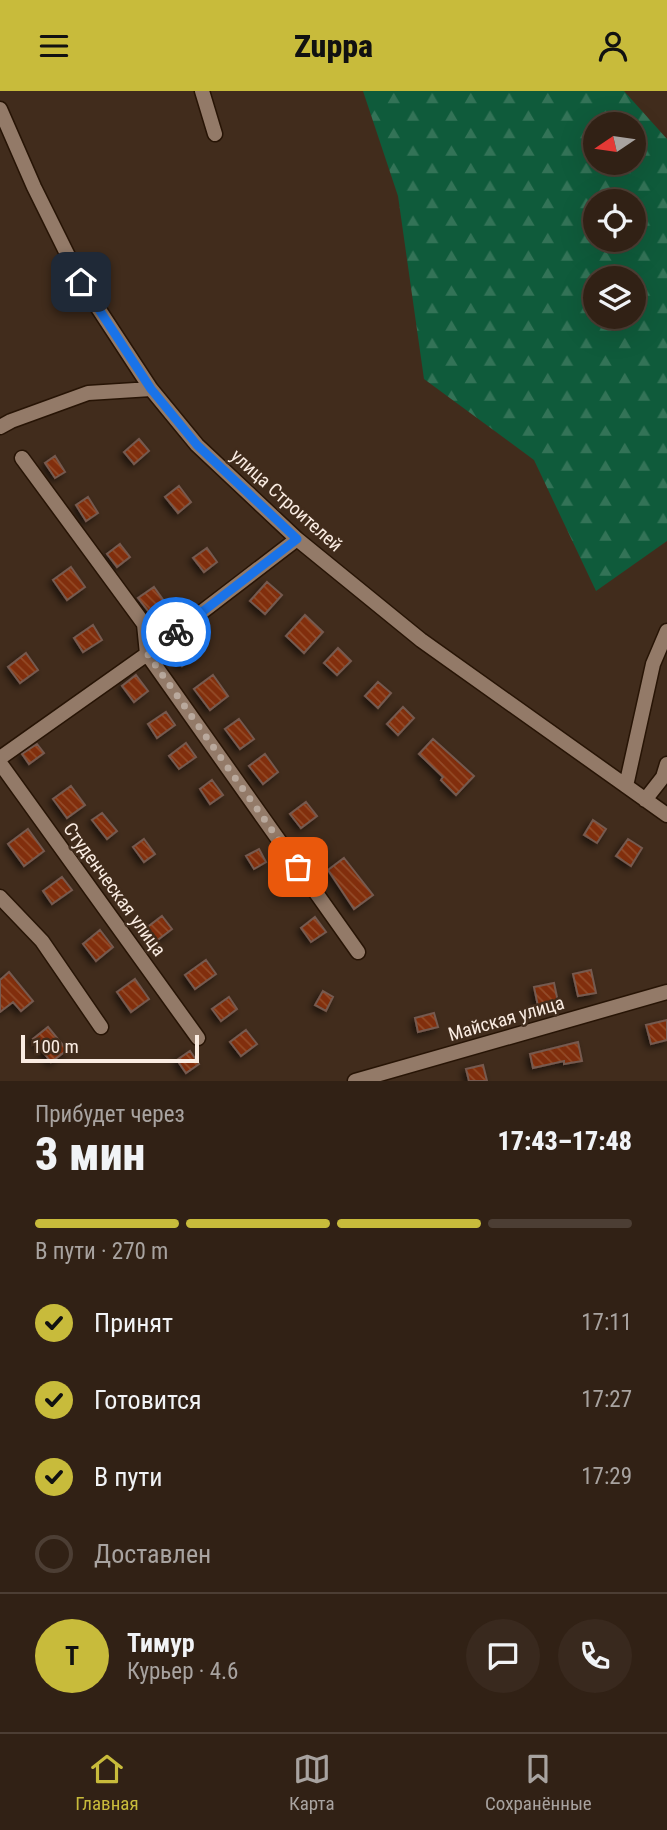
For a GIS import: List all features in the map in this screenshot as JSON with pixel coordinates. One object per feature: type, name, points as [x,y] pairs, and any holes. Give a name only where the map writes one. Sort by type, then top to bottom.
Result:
[{"type":"street","points":[[202,91],[215,134]]},
{"type":"street","name":"улица Строителей","points":[[0,109],[34,187],[81,282],[151,389],[197,445],[297,539],[421,640],[667,815]]},
{"type":"street","points":[[0,427],[88,393],[151,389]]},
{"type":"street","points":[[22,458],[144,624],[147,653],[358,952]]},
{"type":"street","points":[[0,761],[297,539]]},
{"type":"street","points":[[626,786],[653,664],[667,631]]},
{"type":"street","name":"Студенческая улица","points":[[0,761],[198,1038]]},
{"type":"street","points":[[645,800],[663,777],[667,764]]},
{"type":"street","points":[[0,897],[42,941],[101,1027]]},
{"type":"street","name":"Майская улица","points":[[355,1081],[667,992]]},
{"type":"green space","points":[[363,91],[624,91],[643,112],[583,112],[583,175],[646,175],[646,116],[667,139],[667,541],[596,591],[534,460],[424,379],[398,196]]},
{"type":"building","points":[[139,439],[149,451],[134,464],[124,452]]},
{"type":"building","points":[[55,456],[65,472],[55,478],[45,463]]},
{"type":"building","points":[[179,486],[191,502],[178,513],[165,497]]},
{"type":"building","points":[[88,497],[98,513],[86,521],[76,505]]},
{"type":"building","points":[[120,544],[130,557],[117,567],[107,554]]},
{"type":"building","points":[[207,548],[217,562],[204,572],[193,558]]},
{"type":"building","points":[[71,567],[85,587],[67,600],[53,580]]},
{"type":"building","points":[[267,582],[282,595],[265,614],[250,601]]},
{"type":"building","points":[[154,587],[164,601],[149,612],[138,598]]},
{"type":"building","points":[[305,615],[323,632],[304,653],[286,636]]},
{"type":"building","points":[[93,625],[102,640],[83,652],[74,638]]},
{"type":"building","points":[[185,637],[198,654],[182,666],[169,649]]},
{"type":"building","points":[[338,648],[351,661],[337,675],[324,663]]},
{"type":"building","points":[[26,653],[38,670],[20,683],[8,667]]},
{"type":"building","points":[[136,675],[148,691],[134,702],[122,686]]},
{"type":"building","points":[[213,675],[228,696],[210,710],[194,689]]},
{"type":"building","points":[[378,682],[391,693],[378,708],[365,696]]},
{"type":"building","points":[[403,707],[414,718],[398,735],[387,724]]},
{"type":"building","points":[[166,712],[175,725],[157,738],[148,724]]},
{"type":"building","points":[[239,719],[254,739],[240,749],[225,729]]},
{"type":"building","points":[[433,739],[474,776],[456,795],[441,780],[443,777],[419,754]]},
{"type":"building","points":[[186,743],[196,757],[179,769],[169,756]]},
{"type":"building","points":[[37,744],[44,753],[29,764],[22,754]]},
{"type":"building","points":[[265,754],[278,772],[263,784],[249,766]]},
{"type":"building","points":[[212,780],[223,795],[210,804],[200,789]]},
{"type":"building","points":[[71,786],[85,805],[67,818],[53,799]]},
{"type":"building","points":[[306,802],[317,816],[301,828],[290,814]]},
{"type":"building","points":[[102,813],[117,831],[107,839],[92,820]]},
{"type":"building","points":[[593,820],[606,829],[597,843],[584,835]]},
{"type":"building","points":[[28,829],[44,851],[24,866],[8,844]]},
{"type":"building","points":[[144,839],[155,854],[144,862],[133,847]]},
{"type":"building","points":[[628,839],[642,848],[631,866],[616,856]]},
{"type":"building","points":[[259,849],[266,862],[254,869],[246,856]]},
{"type":"building","points":[[344,858],[373,895],[354,909],[328,870]]},
{"type":"building","points":[[62,877],[72,890],[52,904],[43,891]]},
{"type":"building","points":[[162,916],[172,929],[155,942],[145,929]]},
{"type":"building","points":[[315,917],[326,932],[311,942],[301,928]]},
{"type":"building","points":[[100,930],[113,947],[96,961],[83,944]]},
{"type":"building","points":[[206,960],[216,974],[195,989],[185,975]]},
{"type":"building","points":[[591,970],[596,993],[578,996],[573,974]]},
{"type":"building","points":[[9,972],[33,1001],[21,1011],[13,1002],[0,1012],[0,980]]},
{"type":"building","points":[[135,979],[149,999],[131,1012],[117,992]]},
{"type":"building","points":[[554,983],[558,1002],[538,1006],[534,987]]},
{"type":"building","points":[[323,991],[333,997],[326,1011],[315,1005]]},
{"type":"building","points":[[229,997],[237,1009],[221,1021],[212,1009]]},
{"type":"building","points":[[434,1013],[438,1027],[418,1032],[415,1018]]},
{"type":"building","points":[[667,1020],[667,1040],[651,1044],[646,1025]]},
{"type":"building","points":[[48,1027],[67,1050],[51,1062],[33,1039]]},
{"type":"building","points":[[246,1030],[257,1044],[241,1056],[230,1042]]},
{"type":"building","points":[[578,1042],[582,1061],[564,1064],[564,1061],[533,1068],[530,1054]]},
{"type":"building","points":[[190,1051],[199,1064],[186,1073],[177,1060]]},
{"type":"building","points":[[483,1065],[487,1081],[469,1081],[466,1069]]},
{"type":"way so far","points":[[176,632],[147,653],[298,867]]},
{"type":"route","points":[[81,282],[151,389],[197,445],[297,539],[176,632]]}]
